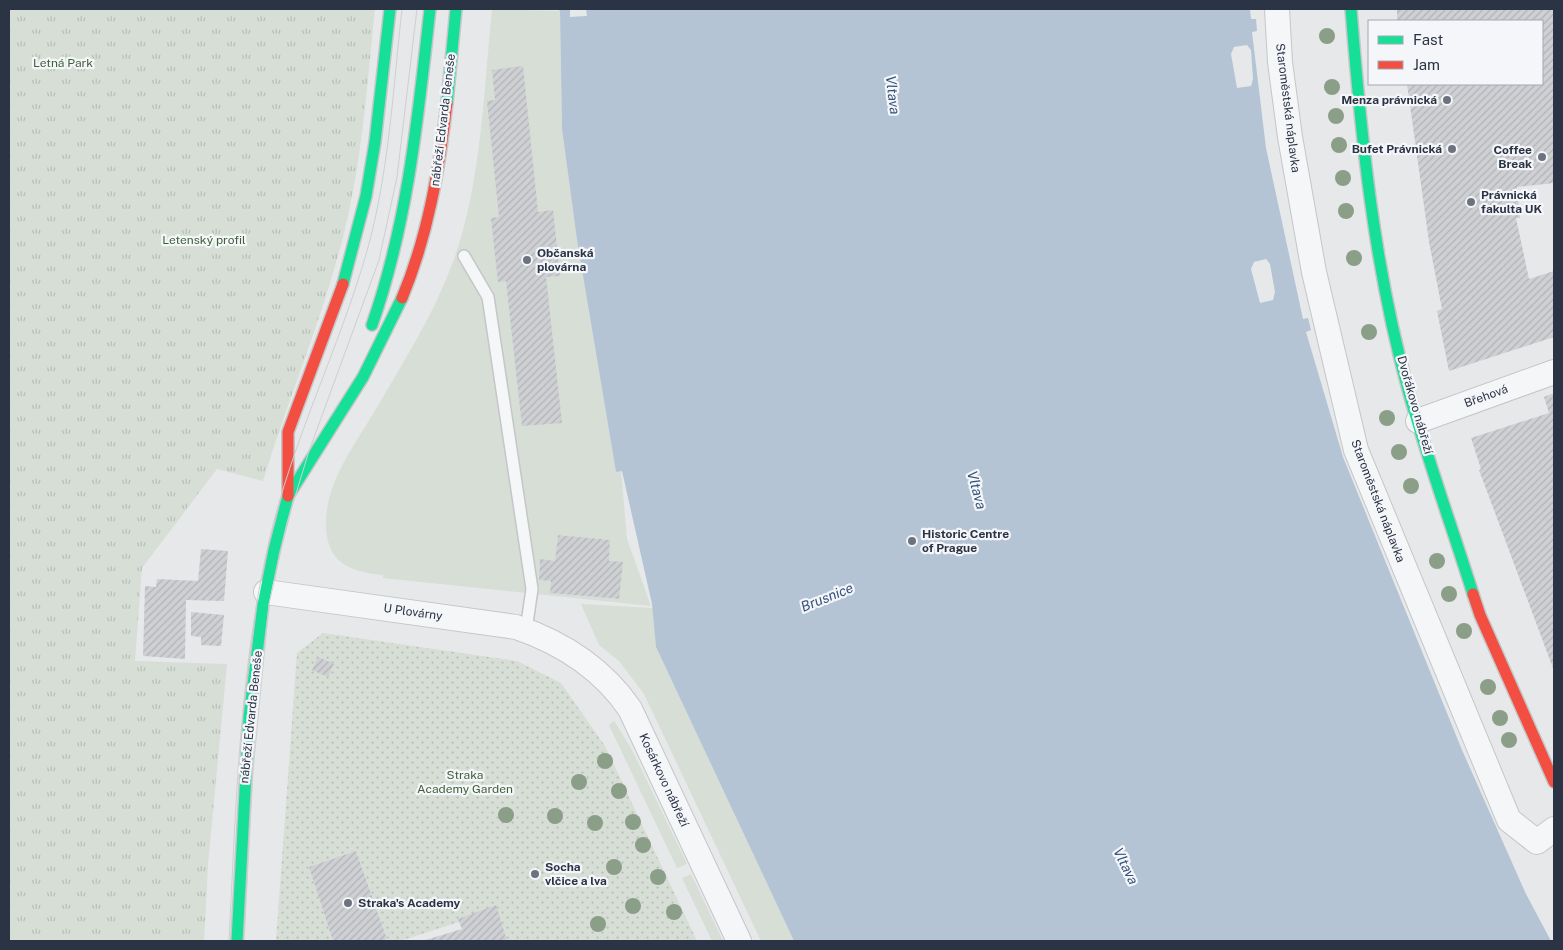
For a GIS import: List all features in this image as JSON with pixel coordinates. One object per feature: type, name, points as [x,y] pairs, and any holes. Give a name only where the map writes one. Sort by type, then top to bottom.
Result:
[{"type":"main road","name":"nábřeží Edvarda Beneše","points":[[237,941],[249,715],[266,592],[288,496],[288,432],[342,290],[366,196],[375,142],[390,9]]},
{"type":"main road","points":[[368,333],[388,278],[401,226],[414,148],[430,9]]},
{"type":"main road","name":"nábřeží Edvarda Beneše","points":[[288,496],[354,396],[377,355],[407,287],[421,248],[440,159],[456,9]]},
{"type":"main road","name":"Dvořákovo nábřeží","points":[[1351,9],[1360,113],[1374,216],[1391,318],[1418,421],[1480,615],[1554,782]]},
{"type":"main road","points":[[322,444],[355,367]]},
{"type":"street","name":"Staroměstská náplavka","points":[[1277,18],[1280,62],[1290,137],[1312,262],[1356,450],[1509,820],[1537,842],[1554,829]]},
{"type":"street","name":"Břehová","points":[[1418,421],[1554,372]]},
{"type":"street","name":"U Plovárny","points":[[266,592],[505,625],[526,630],[557,644]]},
{"type":"street","name":"Kosárkovo nábřeží","points":[[557,644],[582,658],[604,677],[622,698],[637,722],[739,941]]},
{"type":"lane","points":[[464,256],[488,297],[532,589],[526,630]]},
{"type":"green space","name":"Letenský profil","points":[[9,9],[375,9],[359,152],[350,209],[335,268],[263,481],[217,469],[142,568],[135,661],[227,664],[208,865],[204,941],[9,941]]},
{"type":"green space","points":[[492,9],[560,11],[562,129],[577,240],[616,472],[621,470],[627,539],[651,606],[383,578],[383,575],[359,571],[349,567],[334,555],[329,546],[326,521],[331,491],[344,462],[428,319],[453,262],[462,233],[476,170]],"holes":[[[558,535],[610,540],[609,561],[622,563],[618,599],[550,593],[551,581],[539,580],[540,560],[555,561]]]},
{"type":"green space","points":[[581,604],[653,608],[656,647],[794,941],[761,941],[644,694],[619,661],[599,645]]},
{"type":"green space","name":"Straka Academy Garden","points":[[323,633],[517,661],[561,683],[605,746],[697,941],[507,941],[495,906],[459,919],[459,922],[400,941],[388,941],[356,851],[309,867],[333,941],[276,941],[297,653]]},
{"type":"green space","points":[[614,721],[632,750],[687,864],[677,868],[609,725]]},
{"type":"green space","points":[[691,874],[723,941],[712,941],[682,878]]},
{"type":"water","points":[[557,9],[1250,9],[1251,19],[1256,19],[1257,31],[1252,32],[1266,148],[1303,319],[1308,318],[1311,330],[1306,332],[1343,457],[1462,750],[1526,894],[1551,941],[794,941],[656,647],[652,604],[622,471],[616,472],[577,240],[562,129],[560,11]]},
{"type":"pier","points":[[570,9],[586,9],[587,16],[570,17]]},
{"type":"pier","points":[[1247,45],[1251,50],[1253,79],[1251,86],[1237,88],[1231,54],[1234,47]]},
{"type":"pier","points":[[1266,259],[1270,264],[1275,292],[1273,300],[1260,303],[1251,269],[1254,262]]},
{"type":"building","name":"Právnická fakulta UK","points":[[1397,9],[1554,9],[1554,183],[1517,187],[1520,218],[1516,218],[1529,279],[1554,271],[1554,337],[1449,371],[1437,311],[1442,309],[1429,242],[1407,85],[1543,85],[1543,20],[1397,20]]},
{"type":"building","name":"Občanská plovárna","points":[[523,66],[538,212],[553,210],[560,276],[546,277],[562,423],[522,426],[506,281],[498,282],[491,218],[499,217],[487,101],[495,100],[492,70]]},
{"type":"building","points":[[1554,393],[1554,671],[1479,470],[1481,469],[1471,438],[1549,413],[1544,397]]},
{"type":"building","points":[[558,535],[610,540],[609,561],[623,562],[619,599],[550,593],[551,581],[539,580],[540,559],[555,561]]},
{"type":"building","points":[[201,549],[228,551],[224,601],[186,600],[185,659],[143,656],[145,586],[156,587],[157,579],[198,581]]},
{"type":"building","points":[[191,612],[224,615],[221,646],[201,645],[201,637],[191,636]]},
{"type":"building","points":[[318,657],[334,664],[328,677],[312,670]]},
{"type":"building","name":"Straka's Academy","points":[[356,851],[387,939],[382,941],[333,941],[309,867]]},
{"type":"building","name":"Straka's Academy","points":[[496,905],[507,941],[422,941],[462,929],[458,919]]},
{"type":"tram line","points":[[229,941],[240,740],[251,640],[259,590],[269,541],[290,467],[343,324],[367,251],[385,161],[402,9]]},
{"type":"tram line","points":[[244,941],[253,771],[269,604],[287,523],[309,451],[379,260],[397,177],[417,9]]},
{"type":"traffic: fast","points":[[343,284],[366,196],[375,142],[390,9]]},
{"type":"traffic: fast","points":[[372,325],[395,247],[403,208],[416,129],[430,9]]},
{"type":"traffic: fast","points":[[447,103],[456,9]]},
{"type":"traffic: fast","points":[[1351,9],[1359,105],[1371,202],[1378,250],[1397,346],[1416,418],[1473,594]]},
{"type":"traffic: fast","points":[[237,941],[249,717],[263,605],[274,550],[288,496],[363,377],[402,298]]},
{"type":"traffic: jam","points":[[402,298],[426,227],[447,103]]},
{"type":"traffic: jam","points":[[288,496],[288,432],[343,284]]},
{"type":"traffic: jam","points":[[1473,594],[1480,615],[1554,782]]},
{"type":"place","name":"Menza právnická","points":[[1447,100]]},
{"type":"place","name":"Bufet Právnická","points":[[1452,149]]},
{"type":"place","name":"Coffee Break","points":[[1542,157]]},
{"type":"place","name":"Právnická fakulta UK","points":[[1471,202]]},
{"type":"place","name":"Občanská plovárna","points":[[527,260]]},
{"type":"place","name":"Historic Centre of Prague","points":[[912,541]]},
{"type":"place","name":"Socha vlčice a lva","points":[[535,874]]},
{"type":"place","name":"Straka's Academy","points":[[348,903]]},
{"type":"park label","name":"Letná Park","points":[[63,63]]},
{"type":"water label","name":"Vltava","points":[[893,95]]},
{"type":"water label","name":"Vltava","points":[[977,490]]},
{"type":"water label","name":"Brusnice","points":[[827,597]]},
{"type":"water label","name":"Vltava","points":[[1126,866]]}]
